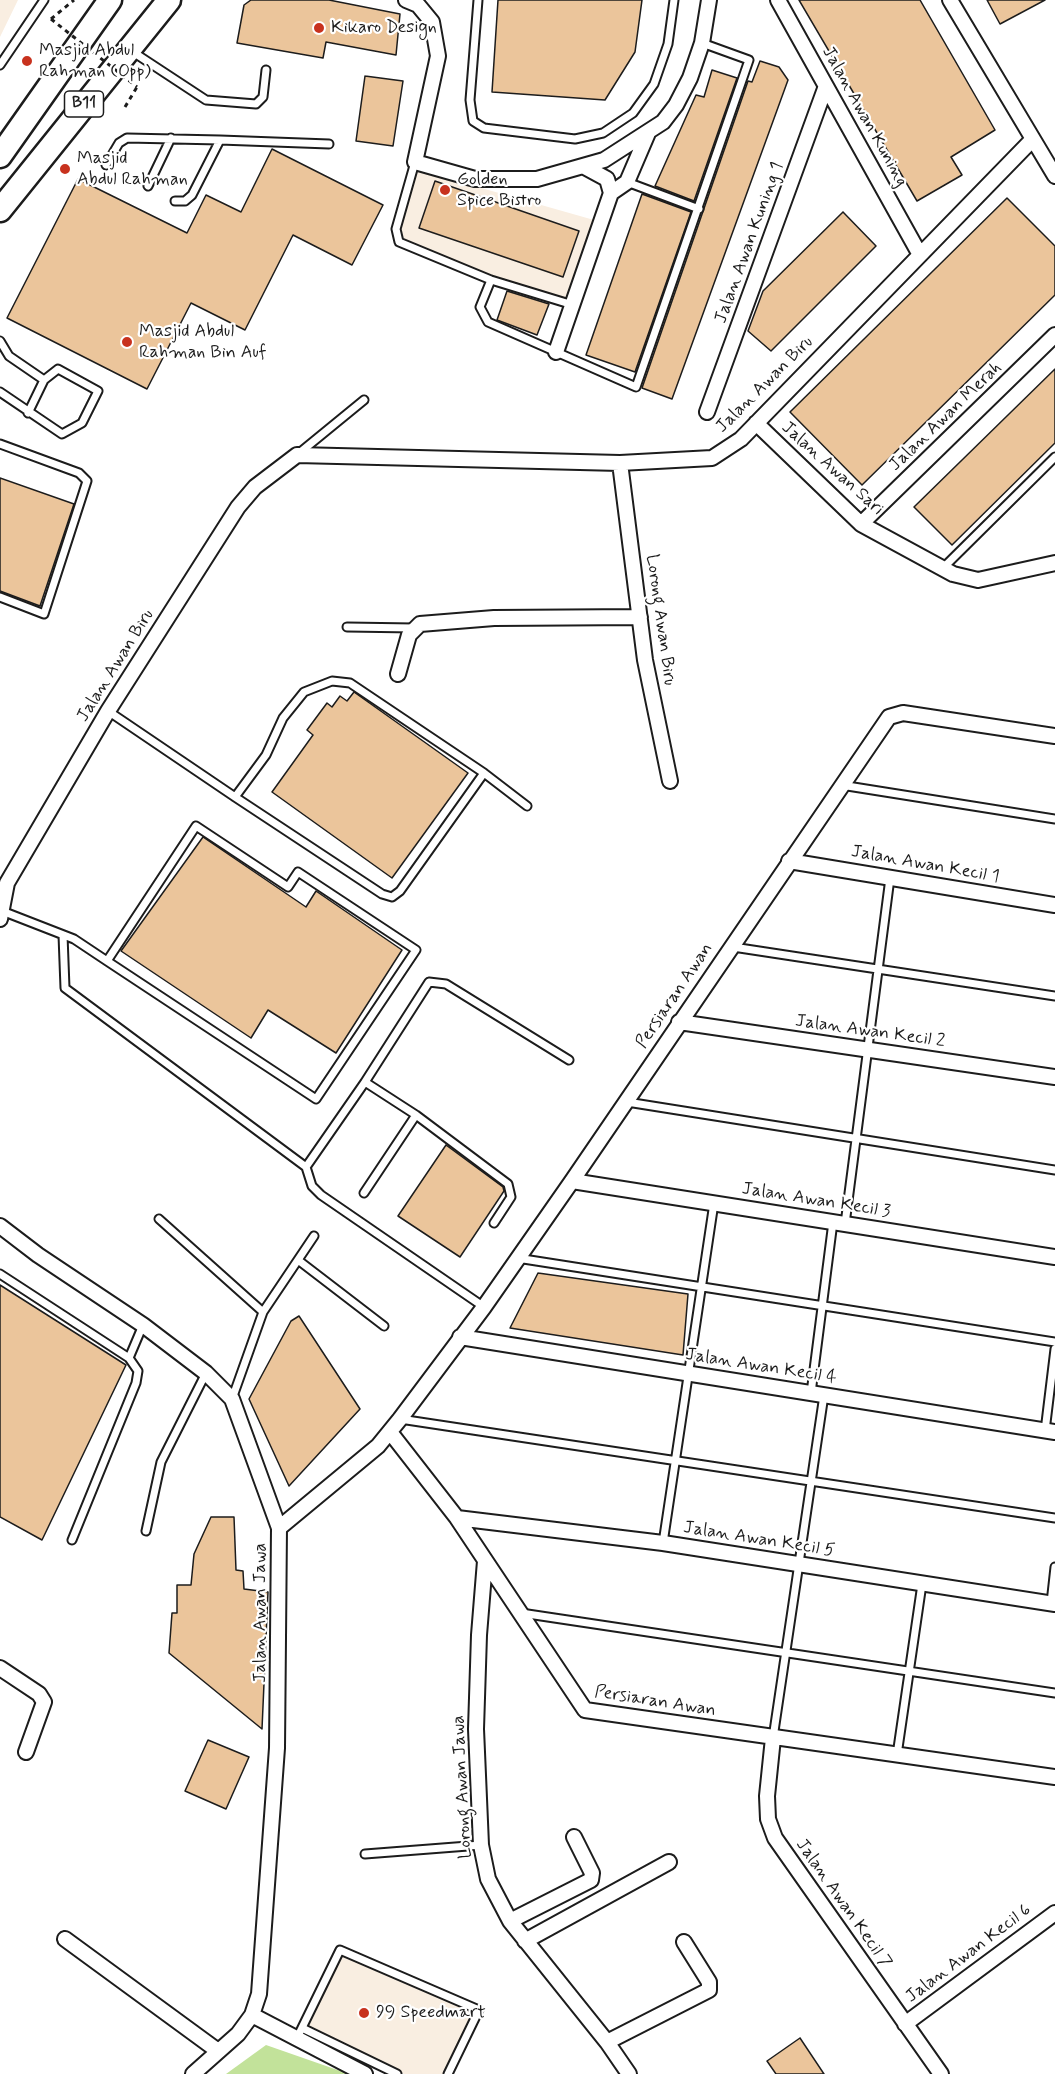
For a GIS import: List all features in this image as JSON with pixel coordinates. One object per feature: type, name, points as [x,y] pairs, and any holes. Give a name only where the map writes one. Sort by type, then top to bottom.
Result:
[{"type":"main road","name":"B11","points":[[0,156],[110,0]]},
{"type":"main road","name":"B11","points":[[0,210],[170,0]]},
{"type":"street","points":[[406,0],[418,5],[432,22],[438,56],[415,162],[475,179],[537,179],[604,160],[648,133],[676,105],[690,78],[702,43],[709,0]]},
{"type":"street","name":"Jalan Awan Kuning","points":[[778,0],[919,253]]},
{"type":"street","points":[[950,0],[1055,176]]},
{"type":"street","name":"Jalan Awan Kuning 1","points":[[707,412],[826,86]]},
{"type":"street","points":[[556,352],[612,193],[627,182],[648,133]]},
{"type":"street","name":"Jalan Awan Biru","points":[[1,915],[7,883],[108,711],[238,507],[255,488],[297,455],[620,463],[709,459],[741,439],[919,253],[1032,140]]},
{"type":"street","points":[[583,166],[607,179],[612,193]]},
{"type":"street","name":"Jalan Awan Merah","points":[[861,524],[1055,335]]},
{"type":"street","name":"Jalan Awan Sari","points":[[756,423],[861,524],[953,574],[978,580],[1055,563]]},
{"type":"street","name":"Lorong Awan Biru","points":[[620,463],[645,660],[670,781]]},
{"type":"street","points":[[398,674],[414,628],[429,622],[494,618],[640,617]]},
{"type":"street","name":"Persiaran Awan","points":[[279,1528],[378,1446],[400,1419],[484,1306],[572,1181],[885,721],[898,713],[1055,736]]},
{"type":"street","name":"Jalan Awan Kecil 1","points":[[789,861],[1055,905]]},
{"type":"street","name":"Jalan Awan Kecil 2","points":[[679,1022],[1055,1077]]},
{"type":"street","name":"Jalan Awan Kecil 3","points":[[572,1181],[1055,1257]]},
{"type":"street","name":"Jalan Awan Jawa","points":[[0,1226],[38,1255],[143,1325],[206,1372],[232,1400],[279,1528],[277,1748],[261,1977],[259,1994],[252,2015]]},
{"type":"street","name":"Jalan Awan Kecil 4","points":[[460,1337],[1050,1431]]},
{"type":"street","name":"Persiaran Awan","points":[[390,1432],[457,1518],[580,1705],[589,1712],[1055,1777]]},
{"type":"street","name":"Jalan Awan Kecil 5","points":[[457,1518],[663,1543],[1053,1603]]},
{"type":"street","name":"Lorong Awan Jawa","points":[[485,1561],[479,1635],[476,1730],[481,1845],[488,1879],[510,1921],[607,2042],[629,2074]]},
{"type":"street","points":[[0,1668],[39,1694],[44,1702],[26,1752]]},
{"type":"street","name":"Jalan Awan Kecil 7","points":[[773,1738],[767,1796],[768,1819],[775,1838],[941,2074]]},
{"type":"street","points":[[510,1921],[591,1881],[590,1868],[574,1837]]},
{"type":"street","points":[[525,1941],[669,1862]]},
{"type":"street","name":"Jalan Awan Kecil 6","points":[[905,2024],[1055,1913]]},
{"type":"street","points":[[65,1939],[218,2052]]},
{"type":"street","points":[[607,2042],[709,1990],[709,1982],[684,1942]]},
{"type":"street","points":[[193,2074],[238,2034],[252,2015],[299,2034],[365,2074]]},
{"type":"lane","points":[[0,65],[44,0]]},
{"type":"lane","points":[[478,0],[470,100],[473,121],[484,128],[575,139],[603,133],[633,113],[654,84],[668,44],[674,0]]},
{"type":"lane","points":[[491,280],[480,307],[484,318],[494,326],[636,387],[749,60],[702,43]]},
{"type":"lane","points":[[128,50],[206,100],[256,104],[263,97],[266,70]]},
{"type":"lane","points":[[106,165],[119,143],[127,138],[329,144]]},
{"type":"lane","points":[[148,186],[171,138]]},
{"type":"lane","points":[[175,201],[185,201],[192,195],[220,140]]},
{"type":"lane","points":[[415,162],[396,229],[396,238],[403,245],[491,280],[573,306]]},
{"type":"lane","points":[[627,182],[699,209]]},
{"type":"lane","points":[[0,341],[9,356],[44,380]]},
{"type":"lane","points":[[0,392],[28,413],[62,434],[81,423],[98,391],[58,369],[44,380],[28,413]]},
{"type":"lane","name":"Jalan Awan Biru","points":[[297,455],[364,400]]},
{"type":"lane","points":[[0,444],[79,473],[87,481],[44,614],[0,597]]},
{"type":"lane","points":[[943,568],[1055,457]]},
{"type":"lane","points":[[348,627],[414,628]]},
{"type":"lane","points":[[236,796],[266,755],[283,718],[304,692],[332,681],[350,683],[484,773],[527,806]]},
{"type":"lane","points":[[108,711],[382,894],[392,897],[400,891],[484,773]]},
{"type":"lane","points":[[841,785],[1055,819]]},
{"type":"lane","points":[[1,915],[63,935],[107,961],[316,1100],[416,950],[298,872],[288,887],[196,826],[107,961]]},
{"type":"lane","points":[[773,1738],[811,1481],[823,1306],[856,1140],[890,878]]},
{"type":"lane","points":[[63,935],[65,988],[306,1167],[312,1186],[321,1195],[484,1306]]},
{"type":"lane","points":[[730,947],[1055,996]]},
{"type":"lane","points":[[306,1167],[365,1082],[429,982],[446,984],[569,1060]]},
{"type":"lane","points":[[365,1082],[416,1115],[508,1184],[511,1197],[494,1223]]},
{"type":"lane","points":[[624,1102],[1055,1170]]},
{"type":"lane","points":[[364,1193],[416,1115]]},
{"type":"lane","points":[[663,1543],[714,1203]]},
{"type":"lane","points":[[159,1220],[263,1312]]},
{"type":"lane","points":[[232,1400],[263,1312],[314,1236]]},
{"type":"lane","points":[[517,1258],[1055,1342]]},
{"type":"lane","points":[[298,1260],[384,1326]]},
{"type":"lane","points":[[0,1274],[129,1358],[138,1371],[136,1383],[72,1540]]},
{"type":"lane","points":[[129,1358],[143,1325]]},
{"type":"lane","points":[[1050,1431],[1055,1349]]},
{"type":"lane","points":[[146,1531],[161,1462],[206,1372]]},
{"type":"lane","points":[[400,1419],[1055,1518]]},
{"type":"lane","points":[[1053,1603],[1055,1567]]},
{"type":"lane","points":[[897,1755],[922,1584]]},
{"type":"lane","points":[[519,1612],[1055,1693]]},
{"type":"lane","points":[[365,1854],[481,1845]]},
{"type":"lane","points":[[397,2074],[299,2034],[340,1950],[480,2010],[448,2074]]},
{"type":"path","points":[[74,0],[51,19],[137,87],[125,107]]},
{"type":"shaded area","points":[[0,0],[18,0],[0,37]]},
{"type":"shaded area","points":[[418,170],[594,220],[568,300],[492,276],[406,241],[399,230]]},
{"type":"shaded area","points":[[341,1956],[473,2013],[444,2074],[404,2074],[308,2025]]},
{"type":"green space","points":[[266,2045],[349,2074],[226,2074]]},
{"type":"building","name":"Kikaro Design","points":[[251,0],[329,0],[400,14],[396,55],[326,42],[323,58],[237,43],[244,5]]},
{"type":"building","points":[[498,0],[642,0],[635,52],[605,100],[492,92]]},
{"type":"building","points":[[799,0],[920,0],[995,130],[951,157],[962,175],[917,201]]},
{"type":"building","points":[[987,0],[1045,0],[1000,24]]},
{"type":"building","points":[[760,61],[779,67],[788,80],[672,399],[642,388],[748,81],[752,82]]},
{"type":"building","points":[[712,70],[737,78],[694,201],[655,186],[696,95],[704,97]]},
{"type":"building","points":[[365,76],[403,81],[393,146],[356,141]]},
{"type":"building","points":[[272,149],[383,205],[352,265],[293,235],[245,330],[191,303],[147,389],[7,318],[78,179],[187,233],[206,195],[241,212]]},
{"type":"building","points":[[435,181],[579,231],[563,277],[419,228]]},
{"type":"building","points":[[642,194],[691,212],[635,372],[586,355]]},
{"type":"building","points":[[1007,198],[1055,246],[1055,295],[862,485],[790,412]]},
{"type":"building","points":[[843,212],[876,246],[771,351],[748,331],[763,291]]},
{"type":"building","points":[[507,291],[549,304],[537,335],[497,320]]},
{"type":"building","points":[[1055,369],[1055,443],[952,545],[914,507]]},
{"type":"building","points":[[0,478],[74,504],[40,606],[0,591]]},
{"type":"building","points":[[354,692],[468,773],[392,878],[272,792],[313,735],[307,730],[327,703],[332,707],[340,696],[347,701]]},
{"type":"building","points":[[203,837],[306,907],[316,891],[402,950],[336,1053],[268,1010],[251,1038],[121,951]]},
{"type":"building","points":[[446,1145],[503,1187],[504,1191],[460,1257],[398,1216]]},
{"type":"building","points":[[538,1273],[688,1294],[683,1355],[510,1328]]},
{"type":"building","points":[[0,1285],[126,1365],[42,1540],[0,1517]]},
{"type":"building","points":[[299,1316],[360,1409],[289,1486],[249,1399],[291,1321]]},
{"type":"building","points":[[211,1517],[234,1517],[236,1570],[243,1571],[244,1589],[268,1592],[262,1729],[169,1653],[172,1613],[177,1613],[177,1585],[191,1585],[194,1554]]},
{"type":"building","points":[[208,1740],[249,1757],[226,1809],[185,1791]]},
{"type":"building","points":[[800,2038],[824,2074],[776,2074],[767,2061]]},
{"type":"place","name":"Kikaro Design","points":[[319,28]]},
{"type":"place","name":"Masjid Abdul Rahman (Opp)","points":[[27,61]]},
{"type":"place","name":"Masjid Abdul Rahman","points":[[65,169]]},
{"type":"place","name":"Golden Spice Bistro","points":[[445,190]]},
{"type":"place","name":"Masjid Abdul Rahman Bin Auf","points":[[127,342]]},
{"type":"place","name":"99 Speedmart","points":[[364,2013]]}]
